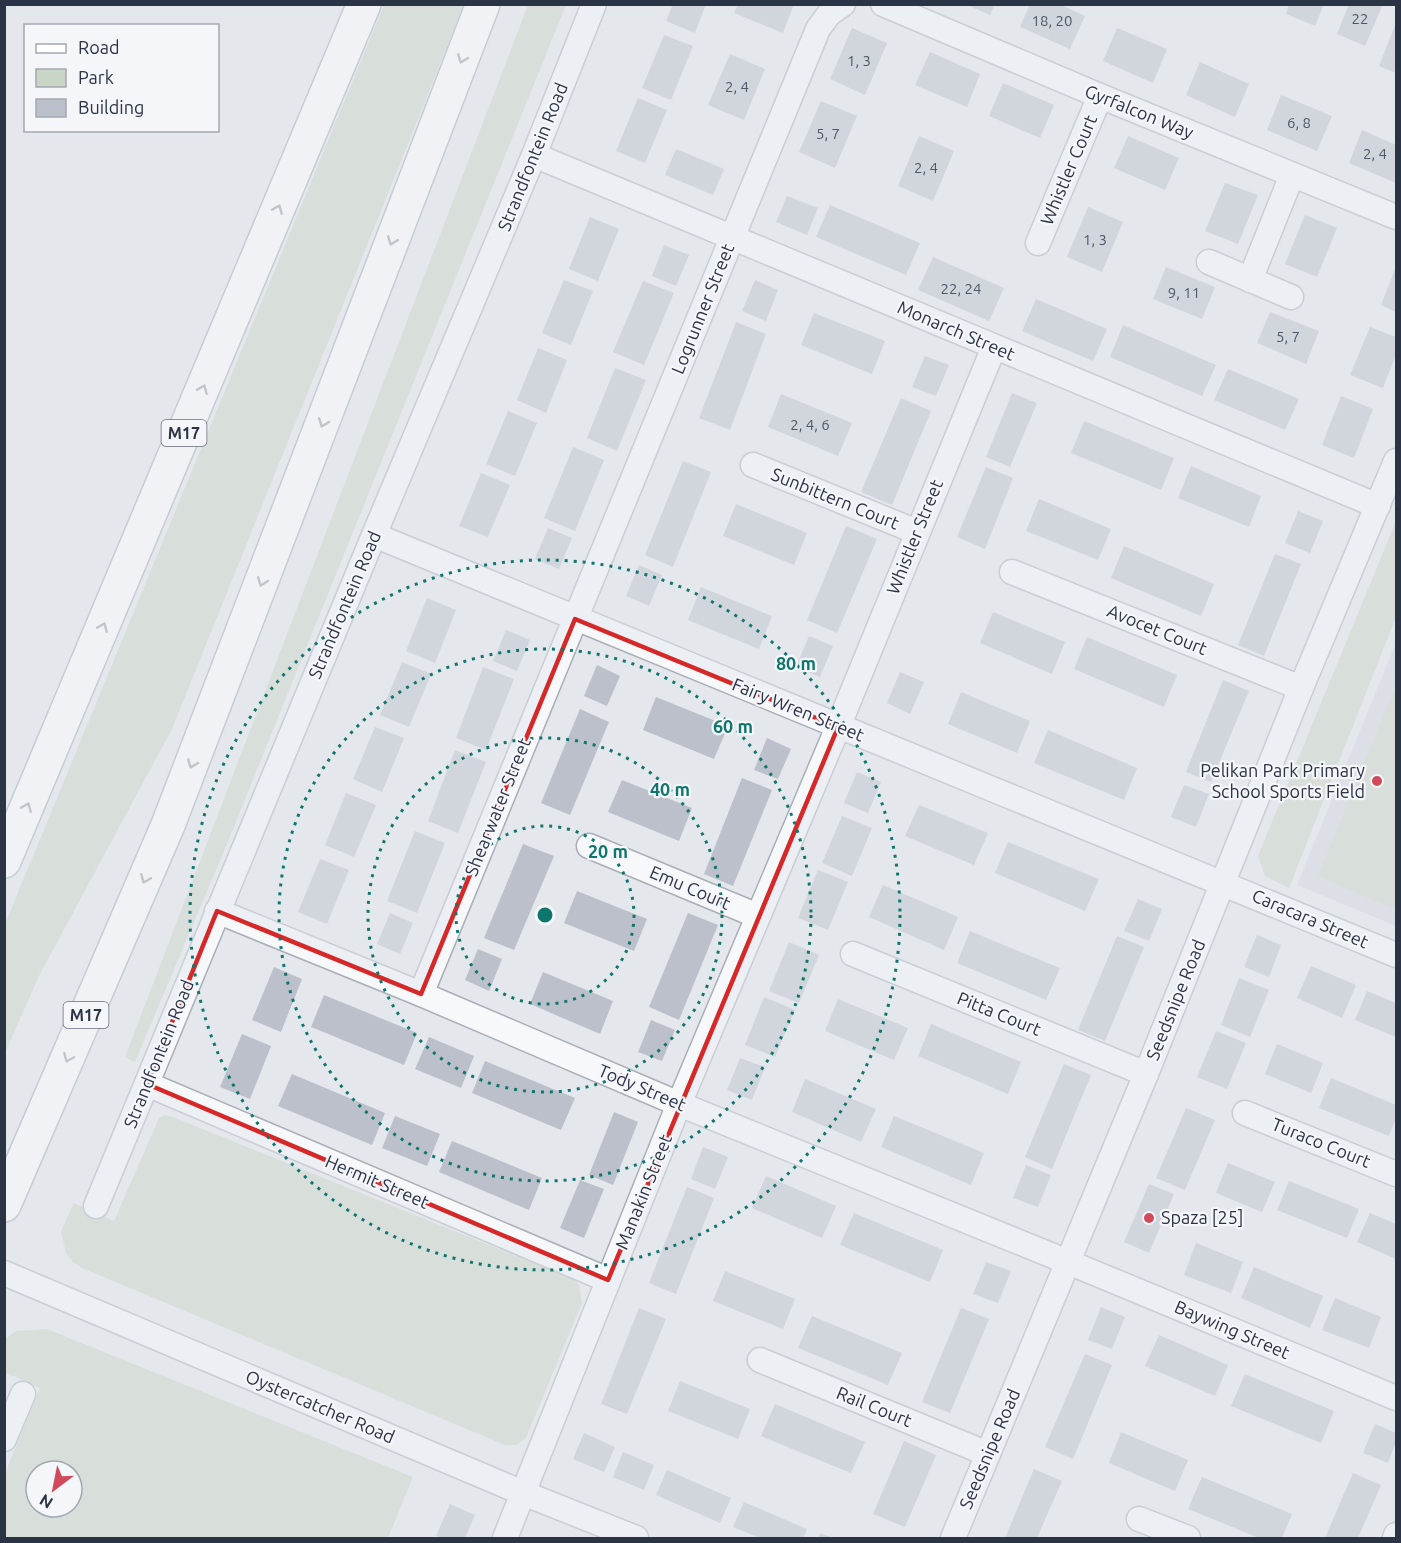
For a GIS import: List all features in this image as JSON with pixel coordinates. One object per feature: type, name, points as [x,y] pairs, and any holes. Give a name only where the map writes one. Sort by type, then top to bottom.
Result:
[{"type":"main road","name":"M17","points":[[4,861],[364,4]]},
{"type":"main road","name":"M17","points":[[4,1205],[168,825],[483,4]]},
{"type":"street","name":"Strandfontein Road","points":[[96,1206],[534,155],[594,4]]},
{"type":"street","name":"Gyrfalcon Way","points":[[883,4],[1396,217]]},
{"type":"street","name":"Logrunner Street","points":[[575,619],[818,29],[829,14],[842,5]]},
{"type":"street","name":"Whistler Court","points":[[1038,243],[1100,96]]},
{"type":"street","name":"Monarch Street","points":[[534,155],[1378,506]]},
{"type":"street","points":[[1250,280],[1292,175]]},
{"type":"street","points":[[1209,262],[1291,297]]},
{"type":"street","name":"Whistler Street","points":[[838,727],[994,347]]},
{"type":"street","name":"Seedsnipe Road","points":[[953,1539],[1396,461]]},
{"type":"street","name":"Sunbittern Court","points":[[753,465],[917,532]]},
{"type":"street","name":"Fairy Wren Street","points":[[374,535],[1222,883]]},
{"type":"street","name":"Avocet Court","points":[[1012,572],[1301,688]]},
{"type":"street","name":"Shearwater Street","points":[[421,994],[575,619]]},
{"type":"street","name":"Manakin Street","points":[[505,1539],[680,1104],[838,727]]},
{"type":"street","name":"Emu Court","points":[[589,846],[758,916]]},
{"type":"street","name":"Caracara Street","points":[[1222,883],[1396,955]]},
{"type":"street","name":"Tody Street","points":[[217,911],[421,994],[680,1104],[1068,1262]]},
{"type":"street","name":"Pitta Court","points":[[853,954],[1146,1074]]},
{"type":"street","name":"Hermit Street","points":[[147,1084],[608,1280]]},
{"type":"street","name":"Turaco Court","points":[[1245,1113],[1396,1174]]},
{"type":"street","name":"Baywing Street","points":[[1068,1262],[1396,1398]]},
{"type":"street","name":"Oystercatcher Road","points":[[4,1273],[636,1539]]},
{"type":"street","name":"Rail Court","points":[[759,1360],[988,1454]]},
{"type":"street","points":[[4,1439],[23,1394]]},
{"type":"street","points":[[1139,1519],[1188,1539]]},
{"type":"highlighted area","points":[[575,619],[838,727],[608,1280],[147,1084],[217,911],[421,994]]},
{"type":"shaded area","name":"Pelikan Park Primary School Sports Field","points":[[1396,643],[1396,926],[1297,885]]},
{"type":"green space","points":[[384,5],[464,5],[172,729],[39,976],[5,1053],[5,924]]},
{"type":"green space","points":[[528,5],[566,5],[227,844],[135,1062],[125,1057]]},
{"type":"green space","points":[[1396,521],[1396,617],[1289,888],[1265,876],[1258,856]]},
{"type":"green space","name":"Pelikan Park Primary School Sports Field","points":[[1396,685],[1396,910],[1318,876]]},
{"type":"green space","points":[[165,1115],[573,1279],[579,1285],[582,1303],[526,1438],[516,1445],[505,1445],[82,1268],[72,1261],[66,1253],[61,1231],[74,1203],[114,1221],[159,1118]]},
{"type":"green space","points":[[47,1329],[413,1477],[388,1538],[5,1538],[5,1473],[40,1388],[5,1372],[5,1339],[16,1331]]},
{"type":"building","points":[[673,4],[706,4],[695,33],[666,21]]},
{"type":"building","points":[[738,4],[794,4],[783,33],[734,13]]},
{"type":"building","points":[[965,4],[995,4],[990,15]]},
{"type":"building","points":[[1030,4],[1059,4],[1085,16],[1070,49],[1020,27]]},
{"type":"building","points":[[1289,4],[1324,4],[1315,26],[1286,14]]},
{"type":"building","points":[[1349,4],[1383,4],[1365,46],[1337,34]]},
{"type":"building","points":[[1396,23],[1396,73],[1379,66]]},
{"type":"building","points":[[852,28],[887,43],[865,95],[830,79]]},
{"type":"building","points":[[1117,28],[1167,49],[1153,83],[1103,61]]},
{"type":"building","points":[[664,35],[693,46],[671,100],[642,88]]},
{"type":"building","points":[[930,52],[980,74],[967,107],[915,85]]},
{"type":"building","points":[[730,54],[765,69],[744,120],[708,105]]},
{"type":"building","points":[[1200,62],[1249,84],[1235,117],[1186,95]]},
{"type":"building","points":[[1003,83],[1054,105],[1040,138],[989,116]]},
{"type":"building","points":[[1281,95],[1332,116],[1317,151],[1267,130]]},
{"type":"building","points":[[638,98],[667,110],[645,163],[616,151]]},
{"type":"building","points":[[821,101],[857,116],[835,168],[799,152]]},
{"type":"building","points":[[1362,130],[1396,145],[1396,183],[1349,163]]},
{"type":"building","points":[[919,136],[954,151],[933,201],[898,186]]},
{"type":"building","points":[[1128,136],[1179,158],[1165,190],[1114,168]]},
{"type":"building","points":[[676,149],[724,169],[713,195],[665,175]]},
{"type":"building","points":[[1225,183],[1258,195],[1238,244],[1205,231]]},
{"type":"building","points":[[787,196],[818,208],[807,235],[776,222]]},
{"type":"building","points":[[830,205],[920,243],[906,275],[816,237]]},
{"type":"building","points":[[1088,207],[1123,222],[1102,272],[1067,257]]},
{"type":"building","points":[[1305,215],[1337,228],[1317,277],[1285,264]]},
{"type":"building","points":[[590,217],[619,229],[598,281],[569,269]]},
{"type":"building","points":[[664,245],[689,255],[676,286],[652,276]]},
{"type":"building","points":[[933,257],[1004,288],[989,321],[918,290]]},
{"type":"building","points":[[1166,267],[1215,287],[1202,319],[1153,299]]},
{"type":"building","points":[[1396,267],[1396,312],[1381,305]]},
{"type":"building","points":[[564,280],[593,291],[571,345],[542,333]]},
{"type":"building","points":[[755,280],[778,290],[766,321],[742,311]]},
{"type":"building","points":[[643,281],[674,293],[644,365],[613,352]]},
{"type":"building","points":[[1036,299],[1107,329],[1093,361],[1022,331]]},
{"type":"building","points":[[1270,312],[1319,331],[1306,364],[1257,343]]},
{"type":"building","points":[[814,313],[885,341],[872,374],[801,345]]},
{"type":"building","points":[[736,322],[766,334],[730,430],[699,418]]},
{"type":"building","points":[[1123,325],[1216,365],[1202,396],[1110,357]]},
{"type":"building","points":[[1370,327],[1396,337],[1396,355],[1383,388],[1350,375]]},
{"type":"building","points":[[538,348],[567,360],[546,413],[517,400]]},
{"type":"building","points":[[925,356],[949,365],[936,396],[912,387]]},
{"type":"building","points":[[615,368],[646,380],[617,451],[587,438]]},
{"type":"building","points":[[1228,369],[1299,399],[1285,430],[1214,400]]},
{"type":"building","points":[[1012,393],[1037,403],[1010,467],[986,457]]},
{"type":"building","points":[[781,394],[852,423],[838,456],[768,427]]},
{"type":"building","points":[[1341,396],[1373,409],[1354,458],[1322,445]]},
{"type":"building","points":[[901,398],[931,411],[892,505],[861,492]]},
{"type":"building","points":[[508,411],[537,423],[515,476],[486,464]]},
{"type":"building","points":[[1084,421],[1174,458],[1161,490],[1071,453]]},
{"type":"building","points":[[573,447],[604,460],[575,531],[544,518]]},
{"type":"building","points":[[683,461],[711,472],[673,567],[645,555]]},
{"type":"building","points":[[1191,466],[1261,496],[1249,527],[1178,498]]},
{"type":"building","points":[[986,467],[1013,478],[985,549],[957,537]]},
{"type":"building","points":[[481,473],[510,485],[488,537],[459,526]]},
{"type":"building","points":[[1039,499],[1111,529],[1098,560],[1026,531]]},
{"type":"building","points":[[736,504],[807,533],[794,565],[723,536]]},
{"type":"building","points":[[1298,511],[1323,521],[1310,553],[1285,543]]},
{"type":"building","points":[[846,526],[877,539],[837,633],[807,620]]},
{"type":"building","points":[[548,528],[572,538],[559,569],[535,559]]},
{"type":"building","points":[[1124,546],[1214,584],[1201,616],[1111,578]]},
{"type":"building","points":[[1275,554],[1301,564],[1264,656],[1238,645]]},
{"type":"building","points":[[639,565],[662,575],[649,606],[626,596]]},
{"type":"building","points":[[701,587],[772,616],[759,649],[688,620]]},
{"type":"building","points":[[427,598],[456,610],[435,663],[406,651]]},
{"type":"building","points":[[993,612],[1065,642],[1052,674],[980,643]]},
{"type":"building","points":[[506,630],[530,640],[517,671],[493,661]]},
{"type":"building","points":[[809,636],[833,646],[820,677],[796,667]]},
{"type":"building","points":[[1087,637],[1177,675],[1164,707],[1074,669]]},
{"type":"building","points":[[402,662],[431,674],[409,727],[380,715]]},
{"type":"building","points":[[597,665],[620,676],[607,706],[584,696]]},
{"type":"building","points":[[483,667],[514,679],[486,750],[456,738]]},
{"type":"building","points":[[900,672],[924,682],[910,714],[887,703]]},
{"type":"building","points":[[1223,680],[1249,691],[1211,782],[1186,772]]},
{"type":"building","points":[[961,692],[1030,721],[1017,753],[948,724]]},
{"type":"building","points":[[656,697],[728,726],[714,759],[643,730]]},
{"type":"building","points":[[580,709],[609,722],[570,815],[541,803]]},
{"type":"building","points":[[375,727],[404,738],[382,792],[353,779]]},
{"type":"building","points":[[1048,730],[1137,768],[1124,800],[1034,763]]},
{"type":"building","points":[[767,738],[791,749],[778,779],[754,770]]},
{"type":"building","points":[[455,750],[486,762],[458,833],[428,821]]},
{"type":"building","points":[[857,772],[881,782],[868,813],[844,803]]},
{"type":"building","points":[[742,778],[772,790],[733,886],[704,874]]},
{"type":"building","points":[[622,780],[692,808],[679,841],[608,812]]},
{"type":"building","points":[[1184,785],[1209,794],[1196,827],[1171,817]]},
{"type":"building","points":[[346,793],[376,805],[354,857],[325,845]]},
{"type":"building","points":[[919,805],[988,833],[974,865],[905,836]]},
{"type":"building","points":[[842,816],[872,828],[852,876],[822,863]]},
{"type":"building","points":[[415,831],[445,843],[417,913],[387,901]]},
{"type":"building","points":[[1008,842],[1099,879],[1085,911],[995,873]]},
{"type":"building","points":[[523,844],[554,856],[514,950],[484,938]]},
{"type":"building","points":[[320,859],[349,870],[327,924],[298,912]]},
{"type":"building","points":[[818,870],[848,882],[828,930],[798,918]]},
{"type":"building","points":[[883,885],[958,917],[944,950],[869,917]]},
{"type":"building","points":[[577,891],[647,919],[634,951],[564,923]]},
{"type":"building","points":[[1138,899],[1162,909],[1149,941],[1124,931]]},
{"type":"building","points":[[390,913],[413,923],[400,954],[377,944]]},
{"type":"building","points":[[688,913],[718,925],[679,1020],[649,1007]]},
{"type":"building","points":[[970,931],[1060,968],[1046,1000],[957,963]]},
{"type":"building","points":[[1257,935],[1281,945],[1269,977],[1244,967]]},
{"type":"building","points":[[1117,936],[1144,947],[1105,1041],[1078,1030]]},
{"type":"building","points":[[789,942],[819,955],[799,1003],[769,991]]},
{"type":"building","points":[[478,949],[502,959],[489,991],[465,980]]},
{"type":"building","points":[[1311,966],[1356,985],[1342,1018],[1297,998]]},
{"type":"building","points":[[274,967],[302,979],[281,1032],[252,1020]]},
{"type":"building","points":[[543,972],[613,1001],[600,1034],[530,1004]]},
{"type":"building","points":[[1239,978],[1269,990],[1250,1037],[1221,1025]]},
{"type":"building","points":[[1367,991],[1396,1003],[1396,1037],[1355,1020]]},
{"type":"building","points":[[324,995],[417,1033],[404,1065],[311,1027]]},
{"type":"building","points":[[764,997],[795,1010],[775,1057],[745,1045]]},
{"type":"building","points":[[838,999],[908,1028],[894,1060],[825,1031]]},
{"type":"building","points":[[651,1020],[675,1030],[662,1061],[638,1052]]},
{"type":"building","points":[[931,1024],[1021,1062],[1008,1094],[918,1056]]},
{"type":"building","points":[[1216,1031],[1246,1043],[1227,1089],[1197,1077]]},
{"type":"building","points":[[242,1034],[271,1046],[250,1099],[220,1087]]},
{"type":"building","points":[[429,1037],[474,1056],[461,1088],[415,1069]]},
{"type":"building","points":[[1277,1044],[1323,1063],[1311,1093],[1265,1074]]},
{"type":"building","points":[[740,1058],[765,1067],[752,1100],[727,1090]]},
{"type":"building","points":[[485,1061],[575,1098],[561,1130],[472,1093]]},
{"type":"building","points":[[1064,1064],[1091,1075],[1052,1169],[1025,1157]]},
{"type":"building","points":[[292,1074],[385,1113],[372,1145],[278,1106]]},
{"type":"building","points":[[1331,1078],[1396,1105],[1396,1118],[1389,1136],[1319,1108]]},
{"type":"building","points":[[805,1079],[876,1109],[861,1142],[792,1112]]},
{"type":"building","points":[[1186,1108],[1215,1120],[1185,1190],[1156,1178]]},
{"type":"building","points":[[614,1112],[638,1122],[613,1185],[589,1175]]},
{"type":"building","points":[[395,1116],[440,1134],[427,1166],[382,1148]]},
{"type":"building","points":[[894,1116],[984,1153],[971,1185],[881,1147]]},
{"type":"building","points":[[452,1141],[542,1178],[529,1210],[439,1172]]},
{"type":"building","points":[[703,1147],[728,1157],[715,1189],[691,1179]]},
{"type":"building","points":[[1228,1163],[1275,1182],[1262,1212],[1216,1193]]},
{"type":"building","points":[[1026,1165],[1051,1175],[1038,1207],[1013,1198]]},
{"type":"building","points":[[766,1176],[836,1206],[822,1238],[752,1208]]},
{"type":"building","points":[[580,1180],[604,1189],[584,1238],[560,1228]]},
{"type":"building","points":[[1289,1181],[1359,1209],[1347,1238],[1277,1210]]},
{"type":"building","name":"Spaza [25]","points":[[1149,1184],[1174,1194],[1149,1253],[1124,1242]]},
{"type":"building","points":[[687,1187],[714,1198],[676,1294],[649,1283]]},
{"type":"building","points":[[854,1213],[943,1250],[930,1282],[840,1245]]},
{"type":"building","points":[[1370,1213],[1396,1224],[1396,1259],[1357,1242]]},
{"type":"building","points":[[1196,1243],[1243,1262],[1231,1293],[1184,1275]]},
{"type":"building","points":[[986,1262],[1011,1271],[998,1303],[973,1294]]},
{"type":"building","points":[[1254,1267],[1323,1296],[1310,1328],[1241,1298]]},
{"type":"building","points":[[725,1271],[795,1299],[783,1329],[713,1301]]},
{"type":"building","points":[[1335,1298],[1381,1317],[1369,1348],[1322,1330]]},
{"type":"building","points":[[1101,1307],[1125,1317],[1112,1349],[1088,1340]]},
{"type":"building","points":[[639,1308],[666,1319],[627,1414],[601,1404]]},
{"type":"building","points":[[961,1308],[989,1319],[950,1413],[922,1402]]},
{"type":"building","points":[[812,1316],[902,1353],[888,1385],[798,1348]]},
{"type":"building","points":[[1159,1335],[1228,1365],[1215,1396],[1145,1366]]},
{"type":"building","points":[[1085,1354],[1112,1365],[1073,1459],[1045,1447]]},
{"type":"building","points":[[1245,1374],[1334,1411],[1321,1443],[1231,1406]]},
{"type":"building","points":[[680,1381],[750,1409],[738,1439],[668,1411]]},
{"type":"building","points":[[775,1404],[865,1442],[851,1473],[761,1436]]},
{"type":"building","points":[[1375,1424],[1396,1433],[1396,1442],[1388,1463],[1363,1453]]},
{"type":"building","points":[[1121,1432],[1188,1460],[1175,1491],[1109,1463]]},
{"type":"building","points":[[584,1433],[615,1447],[604,1472],[573,1459]]},
{"type":"building","points":[[904,1441],[936,1455],[905,1527],[873,1514]]},
{"type":"building","points":[[623,1452],[654,1465],[644,1490],[613,1477]]},
{"type":"building","points":[[1034,1469],[1062,1481],[1037,1538],[1005,1538]]},
{"type":"building","points":[[667,1470],[731,1498],[720,1523],[656,1495]]},
{"type":"building","points":[[1353,1473],[1381,1485],[1358,1538],[1325,1538]]},
{"type":"building","points":[[1202,1477],[1292,1514],[1282,1538],[1259,1538],[1188,1509]]},
{"type":"building","points":[[744,1502],[807,1529],[803,1538],[760,1538],[733,1527]]},
{"type":"building","points":[[450,1504],[475,1515],[465,1538],[436,1536]]},
{"type":"building","points":[[820,1533],[833,1538],[818,1538]]},
{"type":"place","name":"Pelikan Park Primary School Sports Field","points":[[1377,781]]},
{"type":"place","name":"Spaza [25]","points":[[1149,1218]]}]
